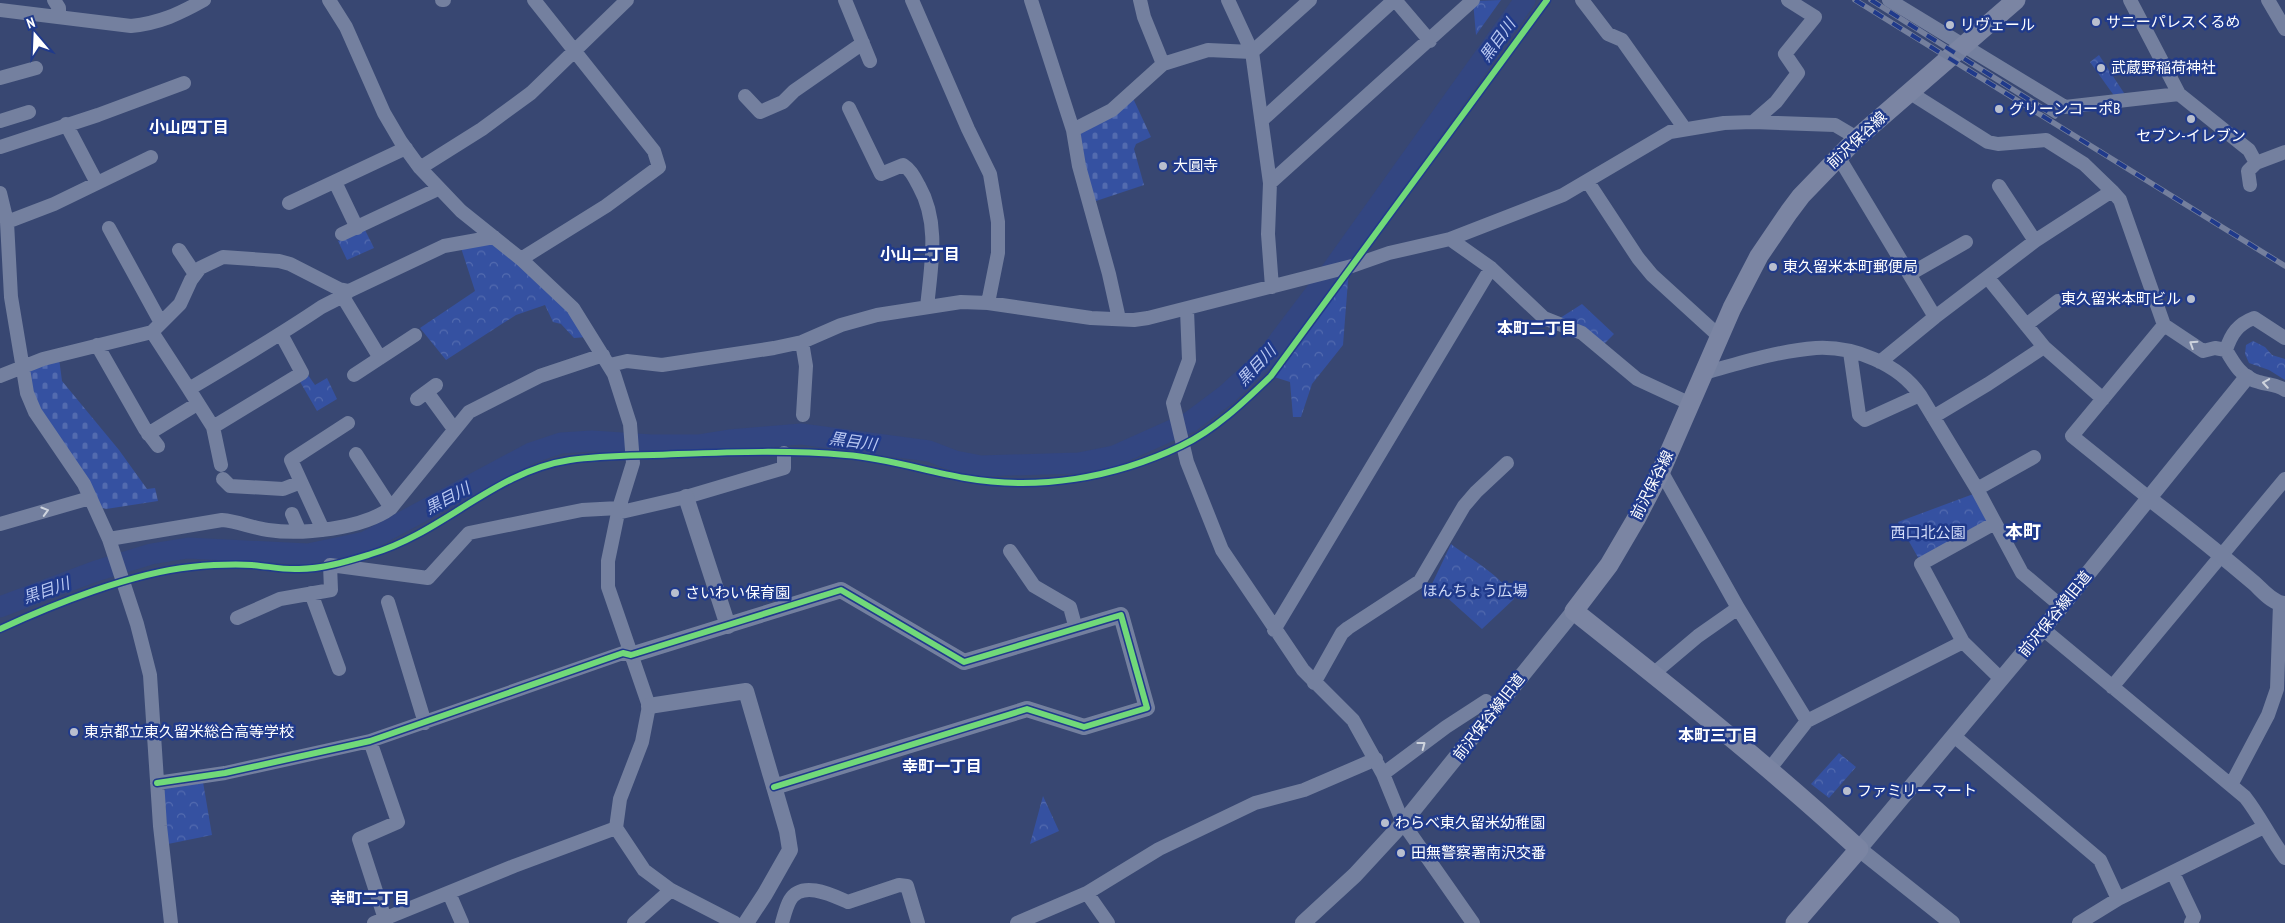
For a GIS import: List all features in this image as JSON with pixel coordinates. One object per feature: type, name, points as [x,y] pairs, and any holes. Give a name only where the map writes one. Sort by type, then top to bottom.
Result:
[{"type":"main road","name":"前沢保谷線","points":[[1574,611],[1609,565],[1661,471],[1745,281],[1774,232],[1801,196],[1838,156],[1962,46],[2006,3]]},
{"type":"main road","points":[[1574,611],[1653,674],[1859,849],[1796,923]]},
{"type":"street","points":[[54,0],[58,8],[59,17]]},
{"type":"street","points":[[0,10],[131,26],[152,24],[179,14],[204,0]]},
{"type":"street","points":[[329,0],[346,27],[384,113],[420,168],[461,211],[494,236],[573,308],[606,360],[620,388],[631,428],[634,463],[618,511],[608,561],[608,588],[649,706],[642,742],[620,799],[616,828],[644,870],[671,890],[729,922]]},
{"type":"street","points":[[520,259],[606,206],[659,167],[654,151],[534,0]]},
{"type":"street","points":[[420,168],[482,129],[531,93],[627,0]]},
{"type":"street","points":[[845,0],[870,61]]},
{"type":"street","points":[[912,0],[990,174],[997,214],[998,252],[988,303]]},
{"type":"street","points":[[1031,0],[1073,130],[1079,166],[1109,274],[1119,319]]},
{"type":"street","points":[[1228,0],[1252,52],[1270,183],[1268,234],[1272,287]]},
{"type":"street","points":[[1073,130],[1112,110],[1163,64],[1208,50],[1252,52],[1310,0]]},
{"type":"street","points":[[1262,120],[1394,0],[1430,40]]},
{"type":"street","points":[[1270,183],[1473,0]]},
{"type":"street","points":[[1582,0],[1608,34],[1622,40],[1686,129]]},
{"type":"street","points":[[1753,122],[1776,102],[1798,73],[1785,54],[1815,17],[1788,0]]},
{"type":"street","points":[[1890,0],[1962,46],[2065,107],[2179,94]]},
{"type":"street","points":[[2130,0],[2179,94],[2249,150],[2256,163]]},
{"type":"street","points":[[2268,0],[2285,29]]},
{"type":"street","points":[[1141,1],[1144,17],[1163,64]]},
{"type":"street","points":[[744,96],[760,112],[783,102],[794,91],[863,43]]},
{"type":"street","points":[[0,78],[36,68]]},
{"type":"street","points":[[0,147],[98,115],[184,83]]},
{"type":"street","points":[[1909,92],[1988,142],[1998,144],[2046,140],[2084,164],[2120,200],[2164,325],[2203,351],[2215,348],[2226,350]]},
{"type":"street","points":[[849,108],[881,174],[902,165],[909,169],[928,201],[934,235],[927,307]]},
{"type":"street","points":[[0,120],[29,112]]},
{"type":"street","points":[[109,539],[222,520],[234,521],[268,530],[324,530],[355,524],[382,514],[390,508],[469,412],[513,388],[549,373],[606,360],[662,364],[774,348],[802,342],[858,320],[961,302],[988,303],[1056,314],[1119,319],[1148,318],[1187,310],[1352,266],[1389,253],[1450,239],[1554,199],[1588,182],[1670,132],[1724,122],[1753,122],[1834,125],[1857,138]]},
{"type":"street","points":[[66,124],[96,183]]},
{"type":"street","points":[[290,203],[406,148]]},
{"type":"street","points":[[2250,185],[2248,171],[2256,163],[2285,152]]},
{"type":"street","points":[[1838,156],[1934,317]]},
{"type":"street","points":[[8,222],[54,204],[150,157]]},
{"type":"street","points":[[335,182],[356,228]]},
{"type":"street","points":[[1588,182],[1638,258],[1652,275],[1720,337]]},
{"type":"street","points":[[2000,186],[2035,242]]},
{"type":"street","points":[[342,234],[438,189]]},
{"type":"street","points":[[1880,362],[1934,317],[2035,242],[2112,191]]},
{"type":"street","points":[[0,193],[8,222],[6,299],[27,393],[32,405],[69,460],[90,498],[109,539],[137,624],[150,675],[157,783],[171,923]]},
{"type":"street","points":[[109,228],[188,389],[213,427],[222,472],[230,486],[283,489],[301,482]]},
{"type":"street","points":[[188,389],[281,334],[330,301],[439,248],[473,239],[494,236]]},
{"type":"street","points":[[1450,239],[1491,268],[1544,318],[1582,333],[1637,379],[1691,404]]},
{"type":"street","points":[[1910,274],[1966,242]]},
{"type":"street","points":[[179,250],[195,274]]},
{"type":"street","points":[[0,376],[22,366],[157,328],[180,304],[195,274],[211,261],[223,257],[279,261],[290,264],[339,289],[346,294],[380,358]]},
{"type":"street","points":[[1274,630],[1491,268]]},
{"type":"street","points":[[1988,278],[2044,346],[2103,399]]},
{"type":"street","points":[[2026,325],[2058,301]]},
{"type":"street","points":[[1187,310],[1189,360],[1173,404],[1183,445],[1202,504],[1222,550],[1274,630],[1314,683],[1353,720],[1383,774],[1404,823],[1473,923]]},
{"type":"street","points":[[2285,338],[2254,318],[2241,322],[2229,341],[2226,350],[2235,366],[2247,377],[2257,382],[2277,385],[2285,390]]},
{"type":"street","points":[[2164,325],[2072,436],[2282,604],[2277,689],[2268,715],[2231,785]]},
{"type":"street","points":[[213,427],[302,373],[281,334]]},
{"type":"street","points":[[354,375],[415,335]]},
{"type":"street","points":[[802,342],[806,366],[803,415]]},
{"type":"street","points":[[97,345],[148,434],[158,446]]},
{"type":"street","points":[[1933,416],[1988,384],[2044,346]]},
{"type":"street","points":[[1704,373],[1748,360],[1817,348],[1850,352],[1880,362],[1911,382],[1977,489],[2022,573],[2061,606]]},
{"type":"street","points":[[1850,352],[1859,415],[1865,420],[1920,395]]},
{"type":"street","name":"前沢保谷線旧道","points":[[1859,849],[2150,499],[2247,377]]},
{"type":"street","points":[[427,392],[454,429]]},
{"type":"street","points":[[148,434],[197,404]]},
{"type":"street","points":[[324,530],[291,460],[348,423]]},
{"type":"street","points":[[237,618],[280,599],[331,590],[330,565],[428,578],[469,533],[582,510],[618,511],[686,497],[784,468],[784,453]]},
{"type":"street","points":[[356,454],[390,508]]},
{"type":"street","points":[[1977,489],[2034,457]]},
{"type":"street","points":[[1314,683],[1342,633],[1420,581],[1464,506],[1507,463]]},
{"type":"street","points":[[1661,471],[1738,608],[1807,721]]},
{"type":"street","points":[[2112,687],[2285,479]]},
{"type":"street","points":[[686,497],[728,626]]},
{"type":"street","points":[[0,524],[90,498]]},
{"type":"street","points":[[292,514],[299,530]]},
{"type":"street","points":[[1995,523],[1921,564],[1962,642],[2001,679]]},
{"type":"street","points":[[1010,551],[1034,586],[1070,607],[1076,628]]},
{"type":"street","points":[[157,783],[261,766],[370,740],[624,653],[632,655],[841,590],[964,662],[1121,615],[1147,708],[1084,727],[1027,709],[774,787]]},
{"type":"street","points":[[311,593],[339,669]]},
{"type":"street","points":[[388,602],[425,722]]},
{"type":"street","points":[[1653,674],[1698,636],[1738,608]]},
{"type":"street","name":"前沢保谷線旧道","points":[[1303,923],[1355,875],[1404,823],[1574,611]]},
{"type":"street","points":[[2043,629],[2231,785],[2250,804],[2285,858]]},
{"type":"street","points":[[1768,771],[1807,721],[1962,642]]},
{"type":"street","points":[[649,706],[746,691],[787,831],[790,850],[746,923]]},
{"type":"street","points":[[1383,774],[1446,727],[1486,701],[1494,710]]},
{"type":"street","points":[[1954,736],[2100,860],[2118,899]]},
{"type":"street","points":[[370,740],[398,822],[359,839],[386,921],[449,893],[616,828]]},
{"type":"street","points":[[1017,923],[1087,892],[1159,850],[1255,803],[1304,790],[1376,760]]},
{"type":"street","points":[[2079,923],[2118,899],[2264,827]]},
{"type":"street","points":[[1859,849],[1952,923]]},
{"type":"street","points":[[2173,873],[2194,918],[2191,923]]},
{"type":"street","points":[[782,923],[790,899],[801,892],[822,891],[848,902],[899,885],[907,886],[918,923]]},
{"type":"street","points":[[634,923],[671,890]]},
{"type":"street","points":[[1087,892],[1108,923]]},
{"type":"street","points":[[449,893],[462,923]]},
{"type":"green space","points":[[1501,0],[1476,35],[1473,1]]},
{"type":"green space","points":[[2099,55],[2126,96],[2115,97],[2090,62]]},
{"type":"green space","points":[[1132,96],[1151,137],[1136,144],[1134,149],[1144,185],[1093,202],[1084,172],[1080,132]]},
{"type":"green space","points":[[364,228],[374,248],[347,260],[338,241]]},
{"type":"green space","points":[[494,240],[570,310],[587,337],[574,338],[561,324],[553,322],[545,305],[516,315],[446,360],[420,328],[475,291],[461,248]]},
{"type":"green space","points":[[1352,266],[1348,281],[1343,345],[1312,384],[1301,417],[1293,417],[1290,382],[1271,376]]},
{"type":"green space","points":[[1582,304],[1614,334],[1602,346],[1557,320]]},
{"type":"green space","points":[[2253,341],[2265,347],[2272,355],[2285,359],[2285,380],[2269,370],[2249,363],[2245,354],[2246,345]]},
{"type":"green space","points":[[59,358],[62,381],[119,450],[147,489],[155,488],[158,501],[106,509],[99,507],[34,398],[27,370]]},
{"type":"green space","points":[[308,375],[315,385],[327,378],[337,399],[317,411],[299,380]]},
{"type":"green space","name":"西口北公園","points":[[1976,493],[1994,524],[1920,561],[1898,522]]},
{"type":"green space","name":"ほんちょう広場","points":[[1451,544],[1486,568],[1502,583],[1514,599],[1482,629],[1432,584]]},
{"type":"green space","points":[[1839,753],[1856,767],[1829,798],[1811,784]]},
{"type":"green space","points":[[203,782],[212,835],[168,844],[164,791],[167,787]]},
{"type":"green space","points":[[1043,796],[1059,831],[1030,844]]},
{"type":"waterway","name":"黒目川","points":[[0,607],[96,571],[151,554],[188,548],[308,554],[365,542],[531,453],[561,443],[592,441],[651,445],[698,445],[729,440],[801,434],[929,451],[955,461],[981,466],[1079,463],[1114,456],[1190,422],[1226,395],[1266,358],[1322,284],[1525,0]]},
{"type":"railway","points":[[1855,0],[2285,266]]},
{"type":"railway","points":[[1871,0],[2055,116]]},
{"type":"cycle path","points":[[0,629],[94,591],[168,570],[214,565],[252,565],[308,569],[371,554],[422,532],[517,476],[543,466],[570,460],[610,456],[783,452],[825,453],[876,459],[965,478],[992,482],[1020,483],[1048,482],[1102,474],[1155,457],[1181,446],[1206,432],[1240,405],[1271,376],[1547,0]]},
{"type":"cycle path","points":[[157,783],[225,773],[370,741],[623,653],[631,655],[841,590],[964,662],[1121,615],[1147,708],[1084,727],[1027,709],[774,787]]},
{"type":"place","name":"サニーパレスくるめ","points":[[2096,22]]},
{"type":"place","name":"リヴェール","points":[[1950,25]]},
{"type":"place","name":"武蔵野稲荷神社","points":[[2101,68]]},
{"type":"place","name":"グリーンコーポB","points":[[1999,109]]},
{"type":"place","name":"セブン-イレブン","points":[[2191,119]]},
{"type":"place","name":"大圓寺","points":[[1163,166]]},
{"type":"place","name":"東久留米本町郵便局","points":[[1773,267]]},
{"type":"place","name":"東久留米本町ビル","points":[[2191,299]]},
{"type":"place","name":"さいわい保育園","points":[[675,593]]},
{"type":"place","name":"東京都立東久留米総合高等学校","points":[[74,732]]},
{"type":"place","name":"ファミリーマート","points":[[1847,791]]},
{"type":"place","name":"わらべ東久留米幼稚園","points":[[1385,823]]},
{"type":"place","name":"田無警察署南沢交番","points":[[1401,853]]},
{"type":"district","name":"小山四丁目","points":[[189,127]]},
{"type":"district","name":"小山二丁目","points":[[920,254]]},
{"type":"district","name":"本町二丁目","points":[[1537,328]]},
{"type":"district","name":"本町","points":[[2023,532]]},
{"type":"district","name":"本町三丁目","points":[[1718,735]]},
{"type":"district","name":"幸町一丁目","points":[[942,766]]},
{"type":"district","name":"幸町二丁目","points":[[370,898]]}]
